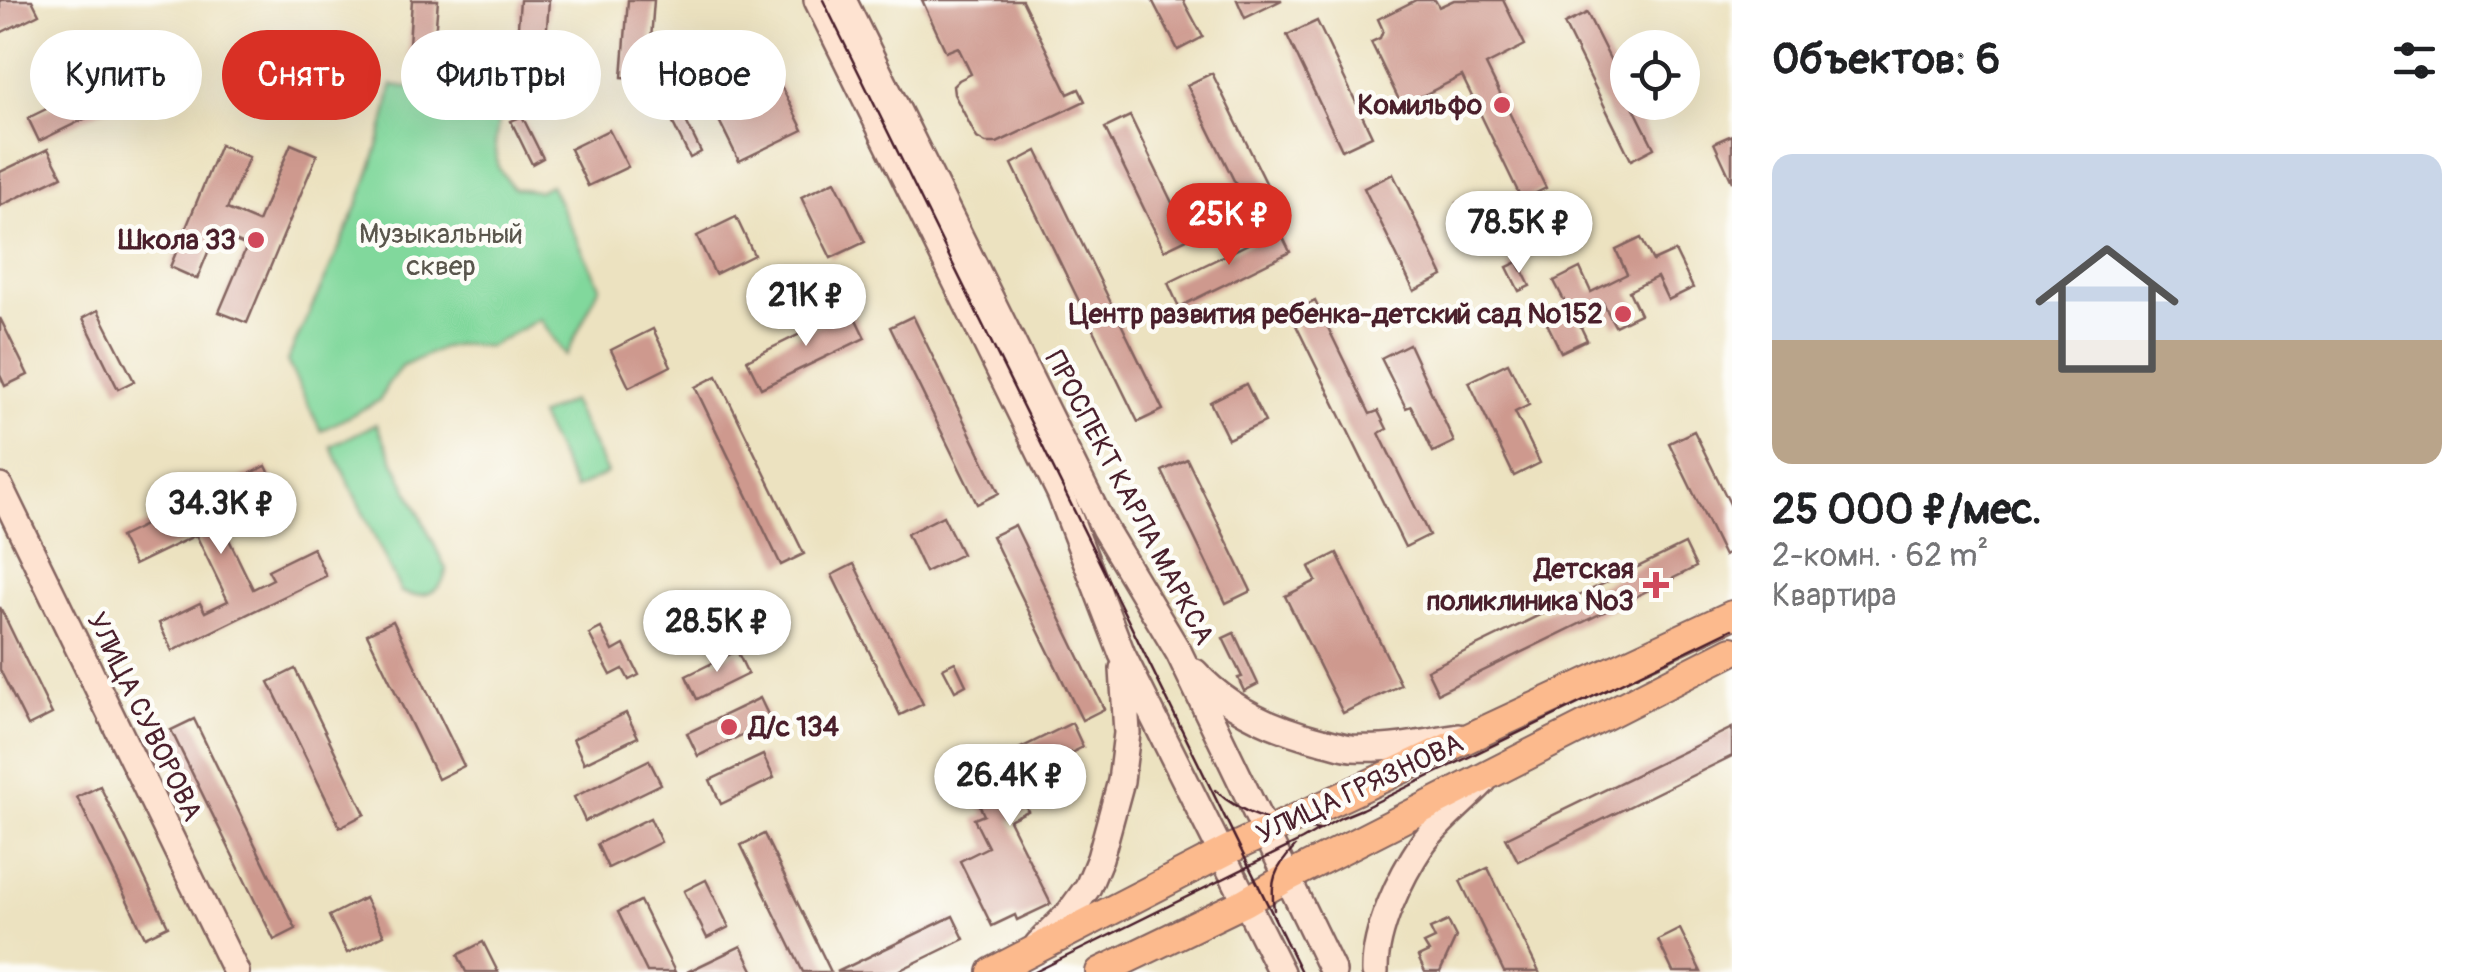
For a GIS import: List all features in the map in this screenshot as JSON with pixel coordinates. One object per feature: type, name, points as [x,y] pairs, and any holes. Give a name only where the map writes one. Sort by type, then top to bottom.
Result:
[{"type":"main road","name":"ПРОСПЕКТ КАРЛА МАРКСА","points":[[817,0],[1060,494],[1122,654],[1282,972]]},
{"type":"main road","name":"ПРОСПЕКТ КАРЛА МАРКСА","points":[[843,0],[1104,528],[1178,654],[1333,972]]},
{"type":"main road","name":"УЛИЦА СУВОРОВА","points":[[0,487],[236,972]]},
{"type":"main road","name":"УЛИЦА ГРЯЗНОВА","points":[[992,972],[1221,854],[1732,615]]},
{"type":"main road","name":"УЛИЦА ГРЯЗНОВА","points":[[1100,972],[1245,902],[1732,651]]},
{"type":"main road","points":[[1030,952],[1070,913],[1088,887],[1100,858],[1121,781],[1127,733],[1122,654]]},
{"type":"main road","points":[[1178,654],[1210,689],[1251,716],[1301,736],[1350,748],[1400,746],[1474,735]]},
{"type":"main road","points":[[1375,972],[1374,954],[1390,904],[1424,842],[1492,774]]},
{"type":"green space","name":"Музыкальный сквер","points":[[392,85],[401,86],[401,120],[498,120],[495,145],[498,167],[513,188],[538,191],[550,185],[600,286],[566,356],[540,319],[488,347],[466,344],[441,348],[401,367],[380,400],[321,431],[287,361],[363,191]]},
{"type":"green space","points":[[571,401],[607,473],[575,489],[539,416]]},
{"type":"green space","points":[[376,424],[446,569],[441,584],[431,593],[401,592],[331,446]]},
{"type":"building","points":[[0,0],[32,0],[39,14],[0,33]]},
{"type":"building","points":[[412,0],[438,0],[436,30],[410,30]]},
{"type":"building","points":[[520,0],[549,0],[547,30],[518,30]]},
{"type":"building","points":[[628,0],[654,0],[652,30],[626,30]]},
{"type":"building","points":[[922,0],[1022,0],[1068,94],[1079,89],[1085,101],[997,143],[977,138],[953,86],[971,74],[958,47],[946,52]]},
{"type":"building","points":[[1152,0],[1183,0],[1203,37],[1178,50]]},
{"type":"building","points":[[1237,0],[1282,0],[1245,18]]},
{"type":"building","points":[[1416,0],[1435,0],[1439,7],[1454,0],[1503,0],[1525,45],[1486,65],[1546,188],[1522,200],[1462,76],[1402,106],[1371,42],[1380,38],[1383,30],[1378,19]]},
{"type":"building","points":[[1587,13],[1610,59],[1610,117],[1564,24]]},
{"type":"building","points":[[1317,21],[1372,136],[1342,150],[1287,35]]},
{"type":"building","points":[[1212,73],[1272,195],[1247,207],[1187,85]]},
{"type":"building","points":[[786,96],[803,130],[739,161],[719,120],[786,120]]},
{"type":"building","points":[[1130,116],[1189,238],[1164,250],[1105,128]]},
{"type":"building","points":[[30,120],[82,120],[39,141]]},
{"type":"building","points":[[524,120],[543,158],[532,164],[511,121]]},
{"type":"building","points":[[671,120],[685,120],[701,152],[690,158]]},
{"type":"building","points":[[1611,120],[1640,120],[1654,148],[1631,160]]},
{"type":"building","points":[[609,130],[628,167],[588,186],[570,149]]},
{"type":"building","points":[[1732,135],[1732,182],[1714,143]]},
{"type":"building","name":"Школа 33","points":[[291,144],[317,155],[247,323],[219,312],[247,246],[216,233],[197,279],[170,267],[220,145],[249,157],[227,209],[258,222]]},
{"type":"building","points":[[48,149],[62,176],[0,206],[0,172]]},
{"type":"building","points":[[1037,151],[1163,410],[1138,422],[1012,164]]},
{"type":"building","points":[[1393,174],[1443,276],[1414,291],[1364,188]]},
{"type":"building","points":[[835,181],[865,242],[831,258],[801,197]]},
{"type":"building","points":[[1468,198],[1479,221],[1468,227],[1457,203]]},
{"type":"building","points":[[736,217],[754,255],[715,274],[697,236]]},
{"type":"building","points":[[1279,229],[1290,252],[1179,307],[1168,283]]},
{"type":"building","points":[[1641,238],[1653,261],[1675,251],[1693,288],[1668,300],[1657,277],[1629,291],[1640,314],[1615,326],[1603,303],[1576,317],[1587,340],[1561,352],[1543,315],[1566,304],[1554,281],[1580,268],[1591,292],[1627,274],[1616,250]]},
{"type":"building","points":[[1518,262],[1530,286],[1519,291],[1507,267]]},
{"type":"building","points":[[1315,301],[1370,414],[1378,411],[1387,429],[1379,433],[1429,535],[1405,547],[1290,313]]},
{"type":"building","points":[[851,309],[865,338],[761,388],[747,360]]},
{"type":"building","points":[[98,310],[134,381],[118,389],[83,318]]},
{"type":"building","points":[[913,316],[999,493],[977,504],[890,327]]},
{"type":"building","points":[[0,318],[28,375],[5,386],[0,375]]},
{"type":"building","points":[[653,329],[671,366],[629,387],[611,350]]},
{"type":"building","points":[[1409,344],[1454,442],[1433,452],[1411,406],[1406,408],[1381,358]]},
{"type":"building","points":[[1508,363],[1529,405],[1515,412],[1540,463],[1514,476],[1469,382]]},
{"type":"building","points":[[717,376],[804,554],[781,565],[695,387]]},
{"type":"building","points":[[1246,384],[1265,422],[1228,439],[1210,402]]},
{"type":"building","points":[[1694,431],[1732,508],[1732,551],[1724,556],[1669,443]]},
{"type":"building","points":[[1187,459],[1251,591],[1226,603],[1162,471]]},
{"type":"building","points":[[266,466],[280,494],[221,523],[253,589],[273,579],[268,570],[313,548],[326,576],[172,651],[159,623],[200,603],[205,612],[228,601],[196,535],[134,565],[120,537]]},
{"type":"building","points":[[943,516],[962,554],[925,572],[907,534]]},
{"type":"building","points":[[1015,525],[1104,709],[1082,720],[992,536]]},
{"type":"building","points":[[1685,544],[1696,567],[1438,693],[1427,670]]},
{"type":"building","points":[[1337,553],[1401,685],[1343,713],[1285,596],[1316,581],[1309,567]]},
{"type":"building","points":[[854,564],[923,704],[900,715],[832,575]]},
{"type":"building","points":[[0,607],[52,714],[28,726],[0,670]]},
{"type":"building","points":[[393,621],[464,766],[438,779],[367,634]]},
{"type":"building","points":[[601,628],[613,651],[624,645],[639,675],[629,680],[623,669],[611,675],[589,634]]},
{"type":"building","points":[[1234,633],[1258,684],[1244,691],[1238,678],[1242,677],[1223,638]]},
{"type":"building","points":[[737,651],[748,674],[697,699],[686,676]]},
{"type":"building","points":[[955,662],[966,685],[955,691],[943,668]]},
{"type":"building","points":[[295,669],[365,814],[340,827],[269,682]]},
{"type":"building","points":[[760,698],[771,721],[698,756],[687,733]]},
{"type":"building","points":[[626,713],[638,737],[584,763],[573,739]]},
{"type":"building","points":[[194,719],[296,929],[274,940],[171,730]]},
{"type":"building","points":[[1072,723],[1083,747],[1014,781],[1028,811],[1009,820],[1051,904],[1017,920],[1015,915],[992,926],[960,861],[988,847],[974,819],[984,815],[965,775]]},
{"type":"building","points":[[1732,728],[1732,756],[1518,861],[1506,838]]},
{"type":"building","points":[[763,755],[774,778],[721,804],[710,780]]},
{"type":"building","points":[[649,760],[661,784],[585,821],[574,797]]},
{"type":"building","points":[[100,786],[168,926],[145,937],[77,797]]},
{"type":"building","points":[[650,818],[661,842],[608,868],[597,844]]},
{"type":"building","points":[[764,834],[831,972],[803,972],[741,845]]},
{"type":"building","points":[[1488,868],[1539,972],[1504,972],[1460,881]]},
{"type":"building","points":[[706,880],[729,927],[707,938],[684,891]]},
{"type":"building","points":[[365,898],[384,935],[347,953],[329,916]]},
{"type":"building","points":[[640,901],[675,972],[647,972],[618,912]]},
{"type":"building","points":[[953,916],[964,939],[896,972],[837,972]]},
{"type":"building","points":[[1448,921],[1456,937],[1440,972],[1425,972],[1418,957],[1429,952],[1424,944],[1435,939],[1430,929]]},
{"type":"building","points":[[1680,929],[1701,972],[1673,972],[1658,940]]},
{"type":"building","points":[[483,942],[498,972],[466,972],[458,955]]},
{"type":"building","points":[[741,946],[754,972],[687,972]]},
{"type":"tram line","points":[[823,0],[1301,972]]},
{"type":"tram line","points":[[1035,972],[1340,818],[1732,629]]},
{"type":"tram line","points":[[1215,790],[1264,819],[1320,830]]},
{"type":"tram line","points":[[1274,910],[1275,876],[1295,847]]},
{"type":"place","name":"Комильфо","points":[[1502,105]]},
{"type":"place","name":"Школа 33","points":[[256,240]]},
{"type":"place","name":"Центр развития ребенка-детский сад №152","points":[[1623,314]]},
{"type":"place","name":"Детская поликлиника №3","points":[[1656,585]]},
{"type":"place","name":"Д/с 134","points":[[729,727]]}]
